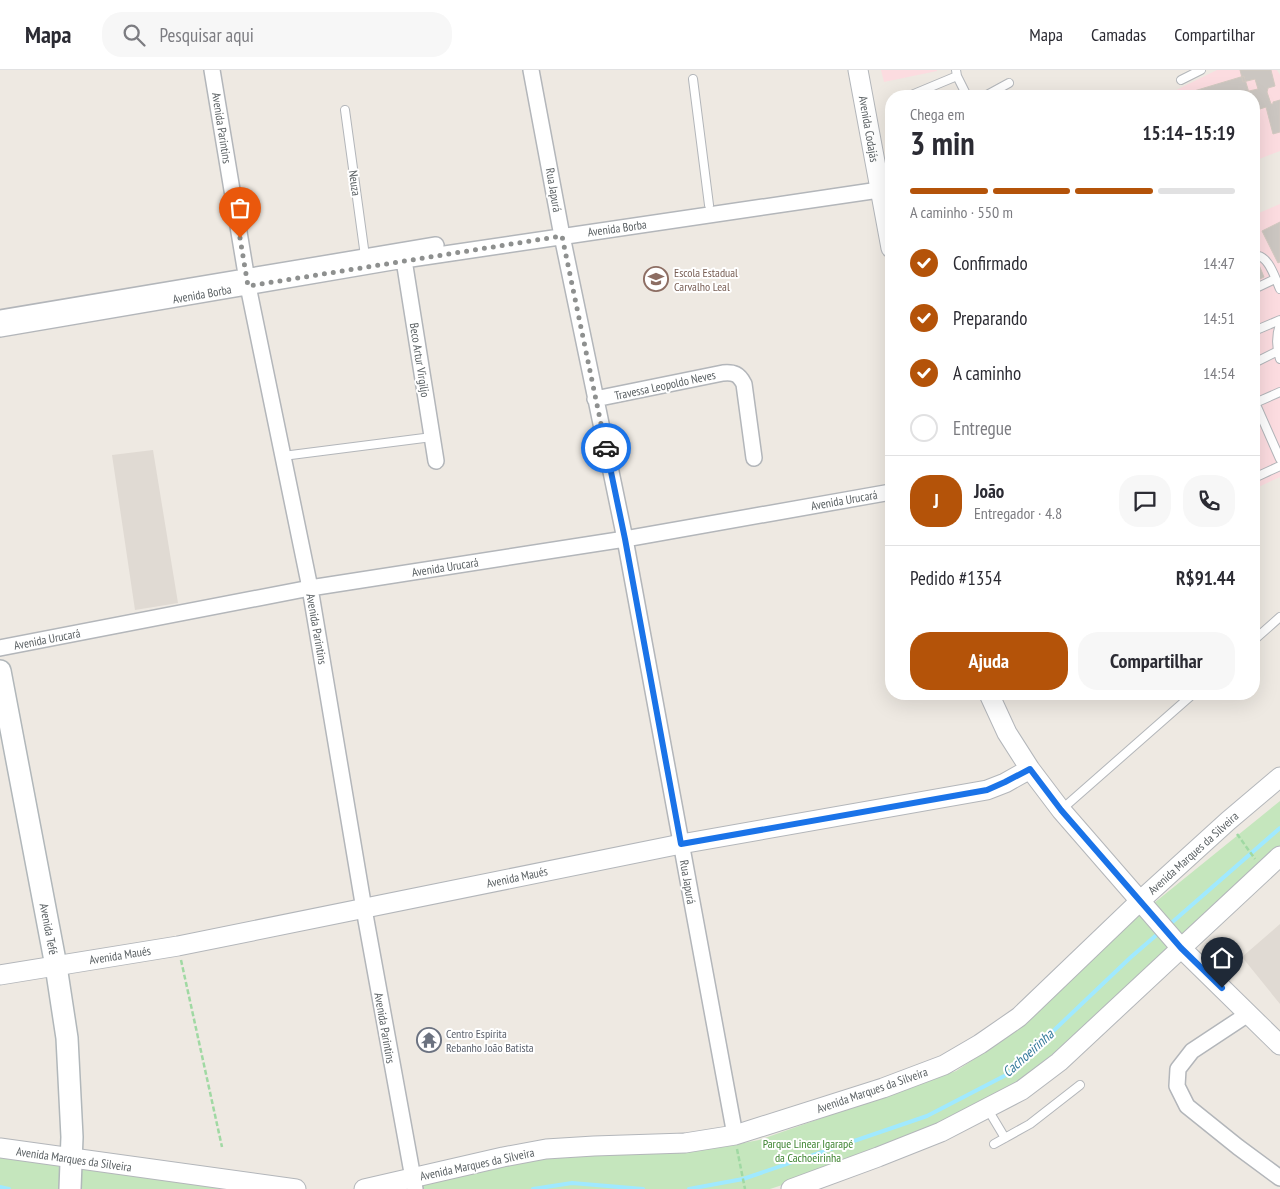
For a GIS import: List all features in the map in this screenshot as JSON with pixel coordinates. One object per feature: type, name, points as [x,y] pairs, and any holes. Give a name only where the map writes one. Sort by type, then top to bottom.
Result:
[{"type":"main road","name":"Avenida Tefé","points":[[0,671],[56,966],[67,1038],[72,1160],[70,1189]]},
{"type":"street","name":"Avenida Parintins","points":[[212,70],[247,281],[310,588],[364,909],[414,1184]]},
{"type":"street","name":"Rua Japurá","points":[[531,70],[561,231],[625,539],[736,1143]]},
{"type":"street","name":"Avenida Codajás","points":[[858,70],[878,185],[885,212]]},
{"type":"street","name":"Avenida Borba","points":[[0,318],[247,281],[404,260],[708,205],[878,185]]},
{"type":"street","name":"Avenida Borba","points":[[0,329],[365,256],[561,231],[878,185]]},
{"type":"street","name":"Beco Artur Virgiljo","points":[[404,260],[436,460]]},
{"type":"street","name":"Travessa Leopoldo Neves","points":[[595,399],[723,372],[734,372],[741,377],[744,384],[754,458]]},
{"type":"street","name":"Avenida Urucará","points":[[0,648],[310,588],[625,539],[885,493]]},
{"type":"street","points":[[992,700],[1007,733],[1030,769],[1061,810],[1177,944],[1280,1045]]},
{"type":"street","name":"Avenida Maués","points":[[0,975],[178,946],[681,844],[987,790],[1030,769]]},
{"type":"street","name":"Avenida Marques da Silveira","points":[[364,1189],[414,1184],[546,1149],[685,1143],[736,1143],[883,1088],[951,1060],[980,1044],[1019,1017],[1145,905],[1228,821],[1280,777]]},
{"type":"street","points":[[791,1189],[941,1132],[1022,1090],[1059,1062],[1177,944],[1280,856]]},
{"type":"street","points":[[1248,1014],[1192,1051],[1178,1069],[1177,1086],[1187,1106],[1280,1178]]},
{"type":"street","name":"Avenida Marques da Silveira","points":[[0,1148],[72,1160],[296,1189]]},
{"type":"lane","points":[[1181,80],[1201,70]]},
{"type":"lane","points":[[921,90],[956,73],[964,90]]},
{"type":"lane","points":[[693,79],[708,205]]},
{"type":"lane","points":[[997,90],[1009,83]]},
{"type":"lane","name":"Neuza","points":[[345,110],[365,256]]},
{"type":"lane","points":[[1260,256],[1264,258],[1280,289]]},
{"type":"lane","points":[[1260,286],[1275,279]]},
{"type":"lane","points":[[1260,329],[1280,322]]},
{"type":"lane","points":[[1260,361],[1279,355],[1276,335],[1280,322]]},
{"type":"lane","points":[[1260,400],[1280,392]]},
{"type":"lane","points":[[1260,415],[1280,459]]},
{"type":"lane","points":[[283,456],[432,437]]},
{"type":"lane","points":[[1260,475],[1280,466]]},
{"type":"lane","points":[[1260,634],[1280,616]]},
{"type":"lane","points":[[1061,810],[1186,700]]},
{"type":"lane","points":[[994,1144],[1030,1124],[1080,1085]]},
{"type":"lane","points":[[987,1108],[1005,1138]]},
{"type":"path","points":[[1237,834],[1257,861]]},
{"type":"path","points":[[178,946],[222,1147]]},
{"type":"path","points":[[736,1143],[745,1189]]},
{"type":"shaded area","points":[[881,70],[937,70],[937,71],[884,82]]},
{"type":"shaded area","points":[[1217,70],[1277,70],[1280,75],[1280,151],[1260,159],[1260,90],[1176,90]]},
{"type":"shaded area","points":[[1280,204],[1280,477],[1260,486],[1260,212]]},
{"type":"shaded area","points":[[153,450],[178,603],[135,610],[112,455]]},
{"type":"shaded area","points":[[1280,924],[1280,1004],[1242,957]]},
{"type":"green space","name":"Parque Linear Igarapé da Cachoeirinha","points":[[1280,801],[1280,851],[1023,1086],[926,1132],[816,1174],[770,1189],[383,1189],[507,1159],[597,1150],[683,1152],[759,1140],[956,1071],[1000,1042],[1037,1011],[1138,916]]},
{"type":"green space","points":[[0,1154],[257,1189],[0,1189]]},
{"type":"building","points":[[1240,70],[1271,70],[1275,86],[1268,88],[1267,92],[1271,104],[1280,100],[1280,132],[1273,134],[1266,107],[1260,109],[1260,90],[1254,90],[1258,89],[1255,79],[1243,82]]},
{"type":"building","points":[[1244,76],[1248,90],[1197,90]]},
{"type":"building","points":[[1280,222],[1280,262],[1278,263],[1262,231]]},
{"type":"building","points":[[1260,267],[1264,277],[1260,279]]},
{"type":"waterway","name":"Cachoeirinha","points":[[1169,925],[1280,828]]},
{"type":"waterway","name":"Cachoeirinha","points":[[689,1189],[743,1179],[927,1116],[1008,1074],[1131,957],[1160,932]]},
{"type":"waterway","name":"Cachoeirinha","points":[[533,1189],[572,1183],[643,1189]]},
{"type":"waterway","name":"Cachoeirinha","points":[[0,1187],[9,1189]]},
{"type":"way so far","points":[[240,238],[248,286],[562,236],[606,448]]},
{"type":"place","name":"Escola Estadual Carvalho Leal","points":[[656,279]]},
{"type":"place","name":"Centro Espírita Rebanho João Batista","points":[[429,1040]]},
{"type":"route","points":[[606,448],[625,539],[681,844],[987,790],[1030,769],[1061,810],[1181,948],[1222,988]]}]
